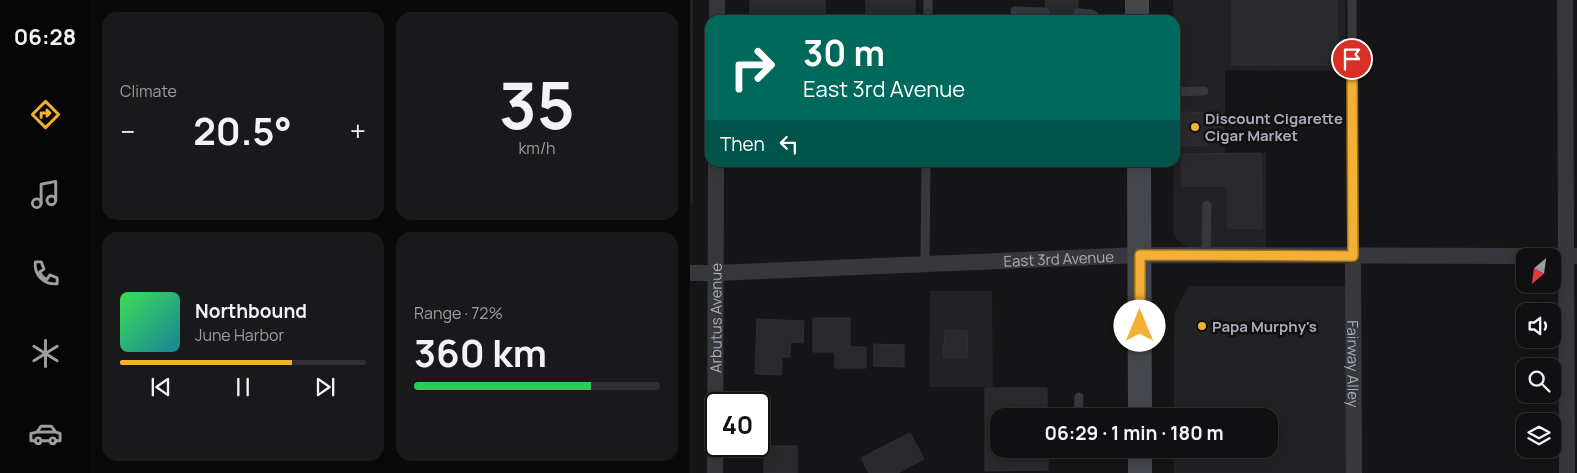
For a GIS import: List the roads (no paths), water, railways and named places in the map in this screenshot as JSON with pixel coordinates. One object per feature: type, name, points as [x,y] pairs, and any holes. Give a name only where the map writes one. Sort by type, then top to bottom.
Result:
[{"type":"street","points":[[717,0],[717,15]]},
{"type":"street","points":[[1137,0],[1137,15]]},
{"type":"street","points":[[1564,0],[1571,83],[1571,256],[1567,473]]},
{"type":"street","name":"Arbutus Avenue","points":[[715,473],[714,273],[716,167]]},
{"type":"street","points":[[1139,167],[1140,408]]},
{"type":"street","name":"East 3rd Avenue","points":[[690,273],[1140,255],[1571,256]]},
{"type":"street","name":"Fairway Alley","points":[[1353,256],[1354,473]]},
{"type":"lane","points":[[928,0],[928,15]]},
{"type":"lane","points":[[1352,0],[1353,256]]},
{"type":"lane","points":[[1015,15],[1045,12]]},
{"type":"lane","points":[[1078,13],[1093,15]]},
{"type":"lane","points":[[1180,92],[1204,91]]},
{"type":"lane","points":[[925,264],[926,167]]},
{"type":"lane","points":[[1206,255],[1207,205]]},
{"type":"lane","points":[[1078,408],[1079,397]]},
{"type":"place","name":"Discount Cigarette Cigar Market","points":[[1195,127]]},
{"type":"place","name":"Papa Murphy's","points":[[1202,326]]}]
